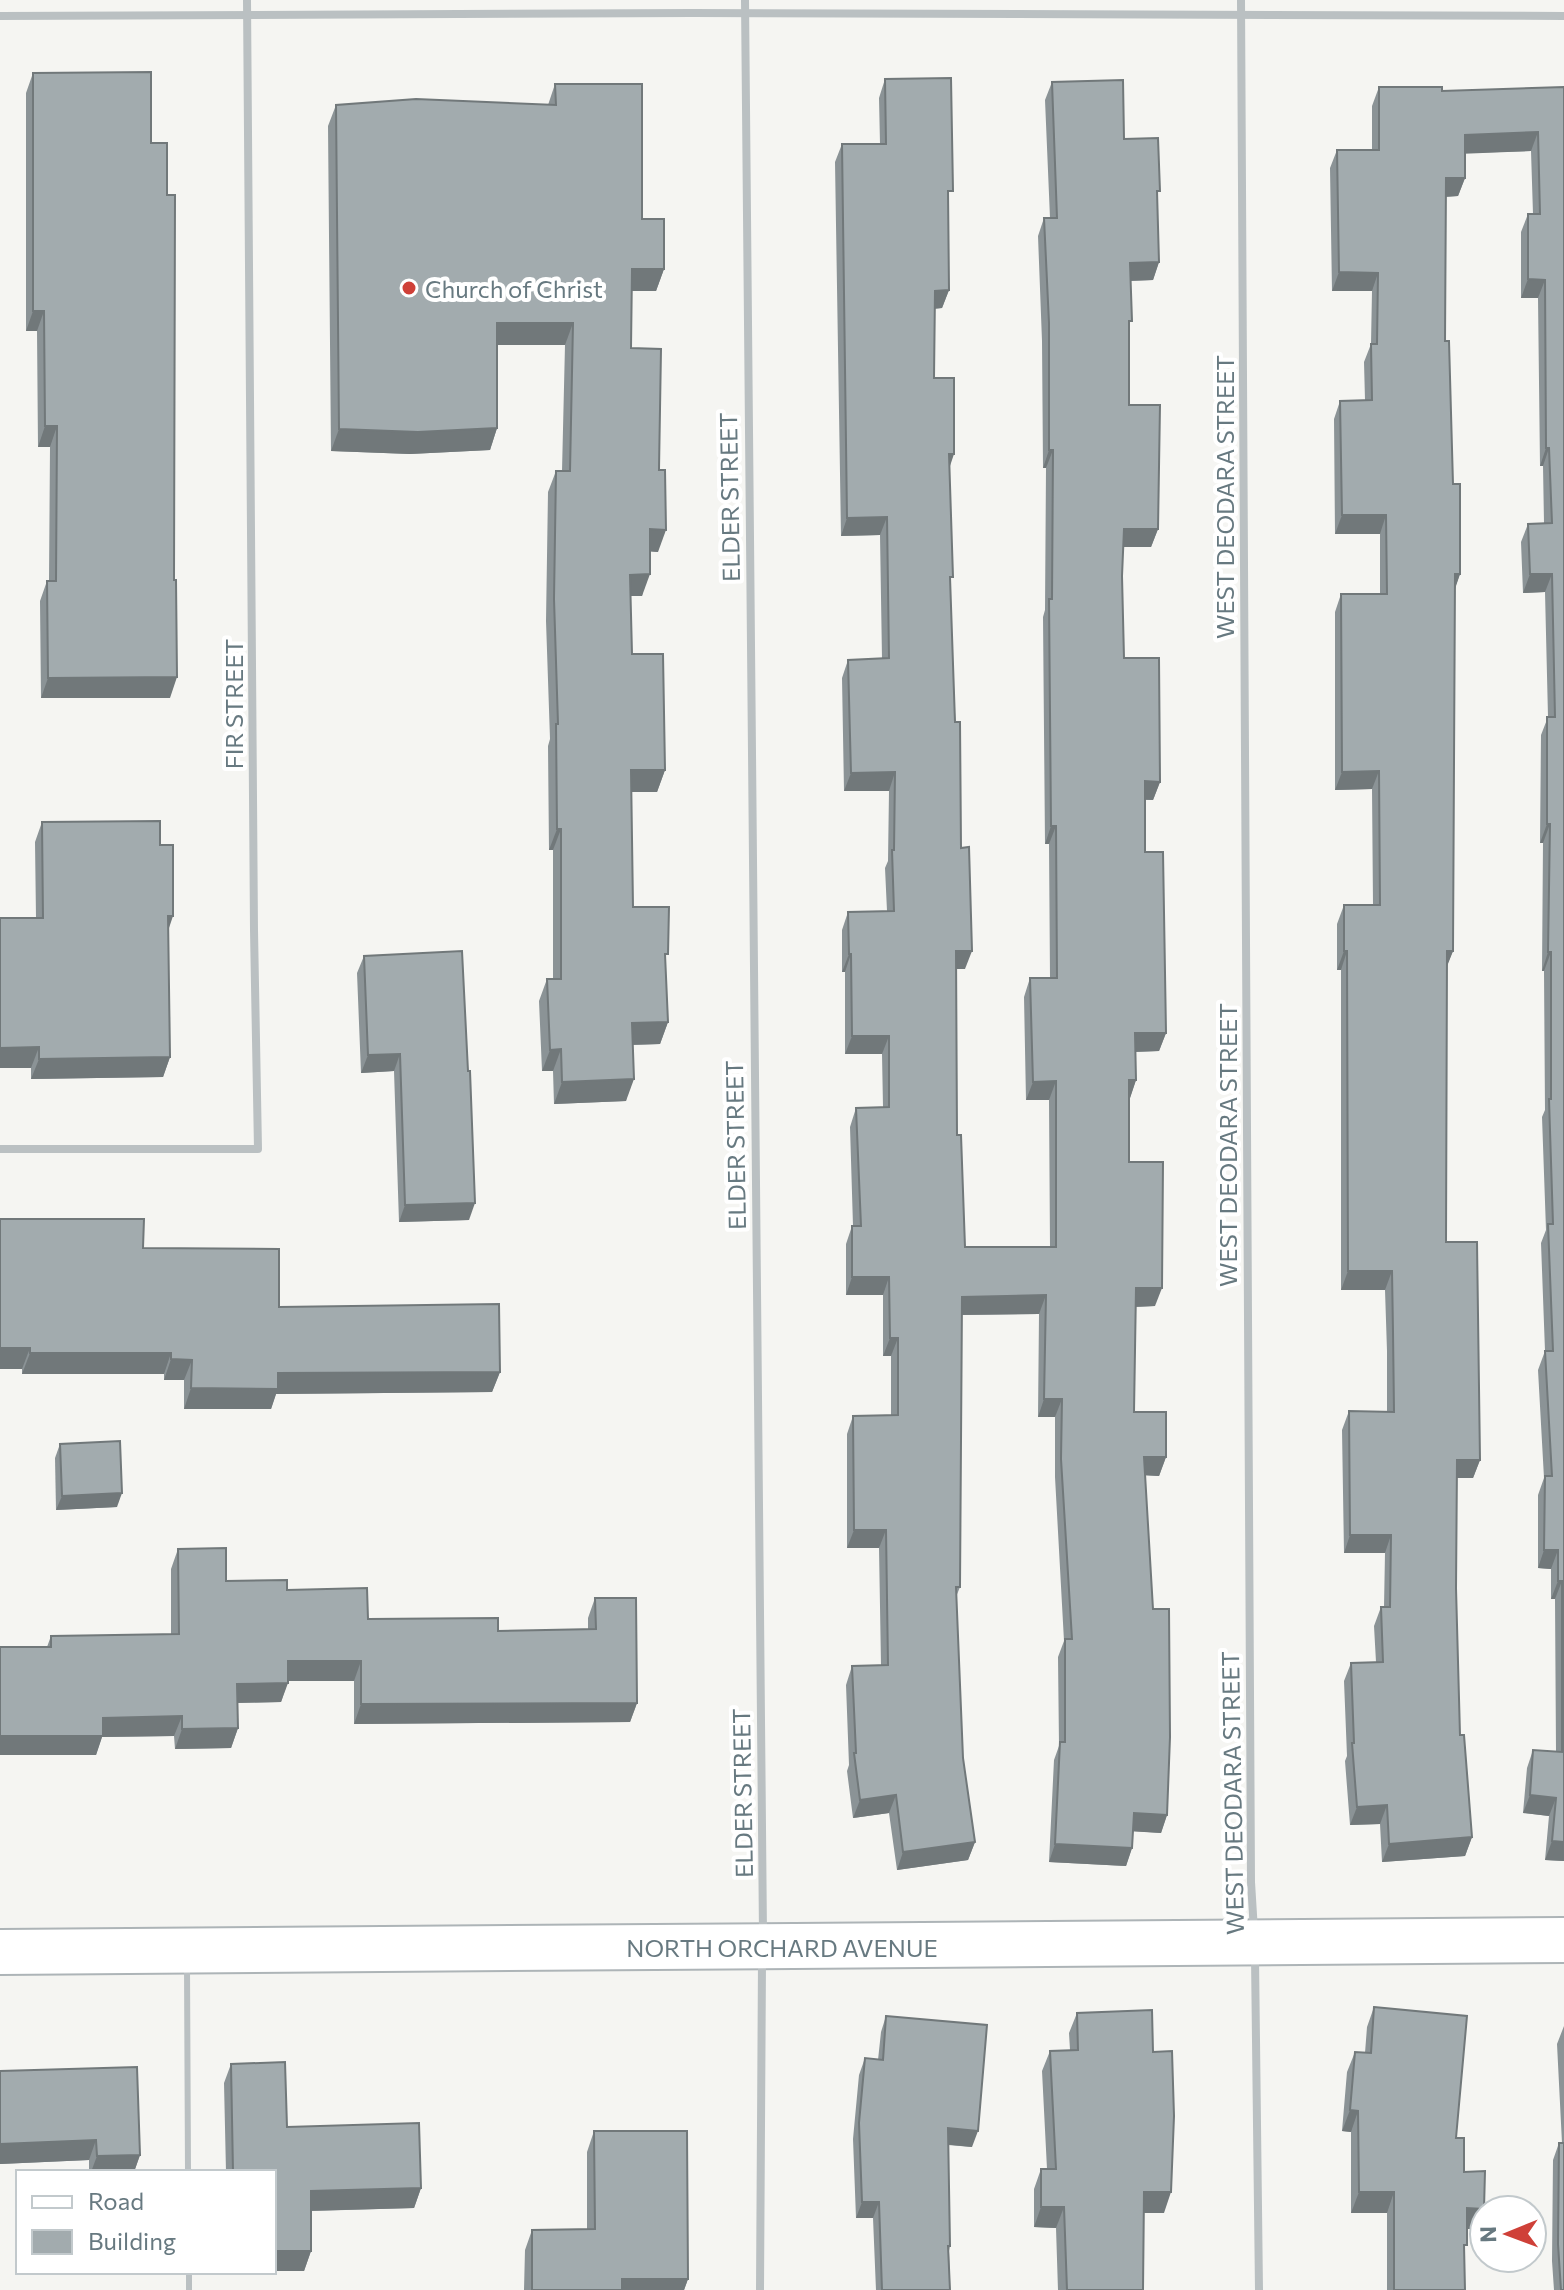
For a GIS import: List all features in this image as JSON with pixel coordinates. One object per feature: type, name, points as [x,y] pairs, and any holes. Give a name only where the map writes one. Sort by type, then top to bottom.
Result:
[{"type":"street","name":"FIR STREET","points":[[0,1149],[258,1149],[247,0]]},
{"type":"street","name":"ELDER STREET","points":[[745,0],[763,1947],[760,2290]]},
{"type":"street","name":"WEST DEODARA STREET","points":[[1241,0],[1251,1882],[1255,1943],[1259,2290]]},
{"type":"street","points":[[0,16],[745,13],[1564,16]]},
{"type":"street","name":"NORTH ORCHARD AVENUE","points":[[0,1952],[1564,1940]]},
{"type":"lane","points":[[187,1950],[188,2170]]},
{"type":"building","points":[[151,72],[151,143],[167,143],[167,195],[175,195],[174,580],[177,677],[48,678],[47,581],[56,581],[57,426],[45,426],[44,311],[33,311],[33,73]]},
{"type":"building","points":[[951,78],[953,191],[948,191],[949,290],[935,291],[934,378],[954,378],[954,454],[949,454],[953,577],[950,577],[955,722],[960,722],[961,848],[969,847],[972,951],[956,951],[957,1135],[961,1135],[965,1247],[1056,1247],[1056,1081],[1033,1082],[1030,978],[1057,978],[1056,826],[1051,826],[1049,599],[1052,599],[1053,450],[1049,450],[1049,323],[1044,218],[1057,218],[1052,82],[1123,80],[1124,139],[1158,138],[1159,262],[1130,263],[1132,321],[1129,321],[1129,405],[1160,405],[1158,529],[1124,529],[1122,576],[1124,658],[1159,658],[1160,782],[1145,781],[1145,852],[1163,852],[1166,1033],[1135,1033],[1136,1080],[1129,1080],[1129,1162],[1163,1162],[1162,1288],[1136,1288],[1134,1412],[1166,1412],[1166,1457],[1144,1457],[1153,1609],[1169,1609],[1170,1737],[1167,1815],[1134,1813],[1132,1848],[1055,1844],[1060,1742],[1065,1742],[1065,1639],[1072,1639],[1061,1459],[1062,1399],[1044,1399],[1046,1295],[962,1297],[960,1587],[956,1587],[963,1758],[975,1842],[903,1852],[896,1795],[860,1800],[854,1753],[852,1666],[888,1665],[886,1530],[854,1530],[853,1416],[898,1415],[898,1338],[890,1338],[889,1277],[852,1277],[852,1226],[861,1226],[856,1108],[889,1107],[889,1036],[852,1036],[848,912],[894,911],[892,850],[895,772],[851,773],[848,660],[889,658],[887,517],[847,518],[842,144],[886,144],[885,79]]},
{"type":"building","points":[[555,84],[642,84],[642,219],[664,219],[664,269],[632,269],[631,348],[661,349],[659,470],[665,470],[666,530],[650,529],[650,574],[630,575],[632,654],[663,654],[665,770],[631,770],[633,907],[669,907],[668,954],[665,954],[668,1022],[632,1023],[634,1079],[562,1082],[561,1049],[550,1050],[547,979],[561,979],[561,829],[557,829],[554,599],[556,471],[570,471],[573,323],[497,323],[497,428],[418,432],[339,429],[336,105],[416,99],[556,105]]},
{"type":"building","points":[[1379,87],[1442,87],[1442,91],[1564,87],[1564,1842],[1552,1841],[1556,1798],[1530,1795],[1533,1750],[1562,1752],[1562,1581],[1558,1581],[1558,1550],[1544,1550],[1545,1476],[1552,1476],[1545,1351],[1553,1351],[1548,1224],[1553,1224],[1549,1099],[1550,824],[1547,824],[1547,717],[1555,717],[1552,574],[1530,574],[1528,524],[1552,523],[1549,448],[1546,448],[1545,280],[1528,279],[1528,214],[1540,214],[1538,132],[1465,135],[1465,178],[1446,178],[1445,341],[1449,341],[1453,484],[1460,484],[1460,574],[1455,574],[1453,951],[1447,951],[1446,1242],[1477,1242],[1480,1460],[1457,1460],[1460,1735],[1464,1735],[1472,1837],[1389,1844],[1387,1805],[1357,1807],[1351,1663],[1383,1662],[1381,1607],[1390,1607],[1391,1535],[1350,1535],[1349,1411],[1394,1412],[1393,1332],[1392,1271],[1348,1271],[1347,951],[1344,951],[1344,905],[1380,905],[1379,771],[1342,772],[1341,594],[1387,594],[1386,515],[1342,515],[1340,401],[1372,400],[1371,344],[1377,344],[1378,273],[1339,272],[1337,150],[1379,150]]},
{"type":"building","points":[[160,821],[160,845],[173,845],[173,916],[168,916],[170,1057],[39,1059],[39,1047],[0,1048],[0,918],[43,918],[42,822]]},
{"type":"building","points":[[462,951],[475,1203],[405,1205],[400,1054],[368,1055],[364,956]]},
{"type":"building","points":[[0,1219],[144,1219],[143,1248],[279,1249],[279,1307],[499,1304],[500,1372],[278,1373],[278,1389],[191,1388],[192,1360],[171,1359],[171,1353],[30,1353],[30,1348],[0,1348]]},
{"type":"building","points":[[120,1441],[122,1493],[62,1496],[60,1444]]},
{"type":"building","points":[[226,1548],[226,1581],[287,1580],[287,1590],[367,1588],[368,1619],[498,1618],[498,1631],[596,1629],[595,1598],[636,1598],[637,1703],[361,1704],[361,1661],[288,1661],[288,1683],[237,1684],[238,1728],[182,1729],[182,1716],[103,1718],[103,1736],[0,1736],[0,1647],[51,1647],[51,1636],[179,1634],[178,1549]]},
{"type":"building","points":[[1374,2007],[1467,2016],[1456,2138],[1464,2138],[1464,2172],[1485,2171],[1484,2194],[1468,2194],[1467,2245],[1464,2245],[1465,2290],[1394,2290],[1394,2192],[1359,2192],[1358,2111],[1350,2110],[1355,2052],[1371,2053]]},
{"type":"building","points":[[1152,2010],[1153,2052],[1172,2051],[1174,2116],[1171,2192],[1144,2192],[1143,2290],[1067,2290],[1064,2207],[1041,2207],[1041,2169],[1056,2169],[1050,2051],[1078,2050],[1077,2013]]},
{"type":"building","points":[[886,2016],[987,2025],[978,2131],[948,2128],[950,2290],[882,2290],[879,2202],[862,2202],[859,2123],[865,2058],[883,2060]]},
{"type":"building","points":[[285,2062],[287,2127],[419,2123],[421,2188],[311,2191],[311,2251],[276,2251],[276,2170],[233,2170],[231,2064]]},
{"type":"building","points":[[137,2067],[140,2155],[97,2156],[96,2140],[0,2144],[0,2071]]},
{"type":"building","points":[[594,2131],[687,2131],[688,2279],[622,2279],[622,2290],[532,2290],[532,2230],[595,2229]]},
{"type":"building","points":[[1559,2143],[1564,2143],[1564,2290],[1561,2290],[1558,2244]]},
{"type":"place","name":"Church of Christ","points":[[409,288]]}]
